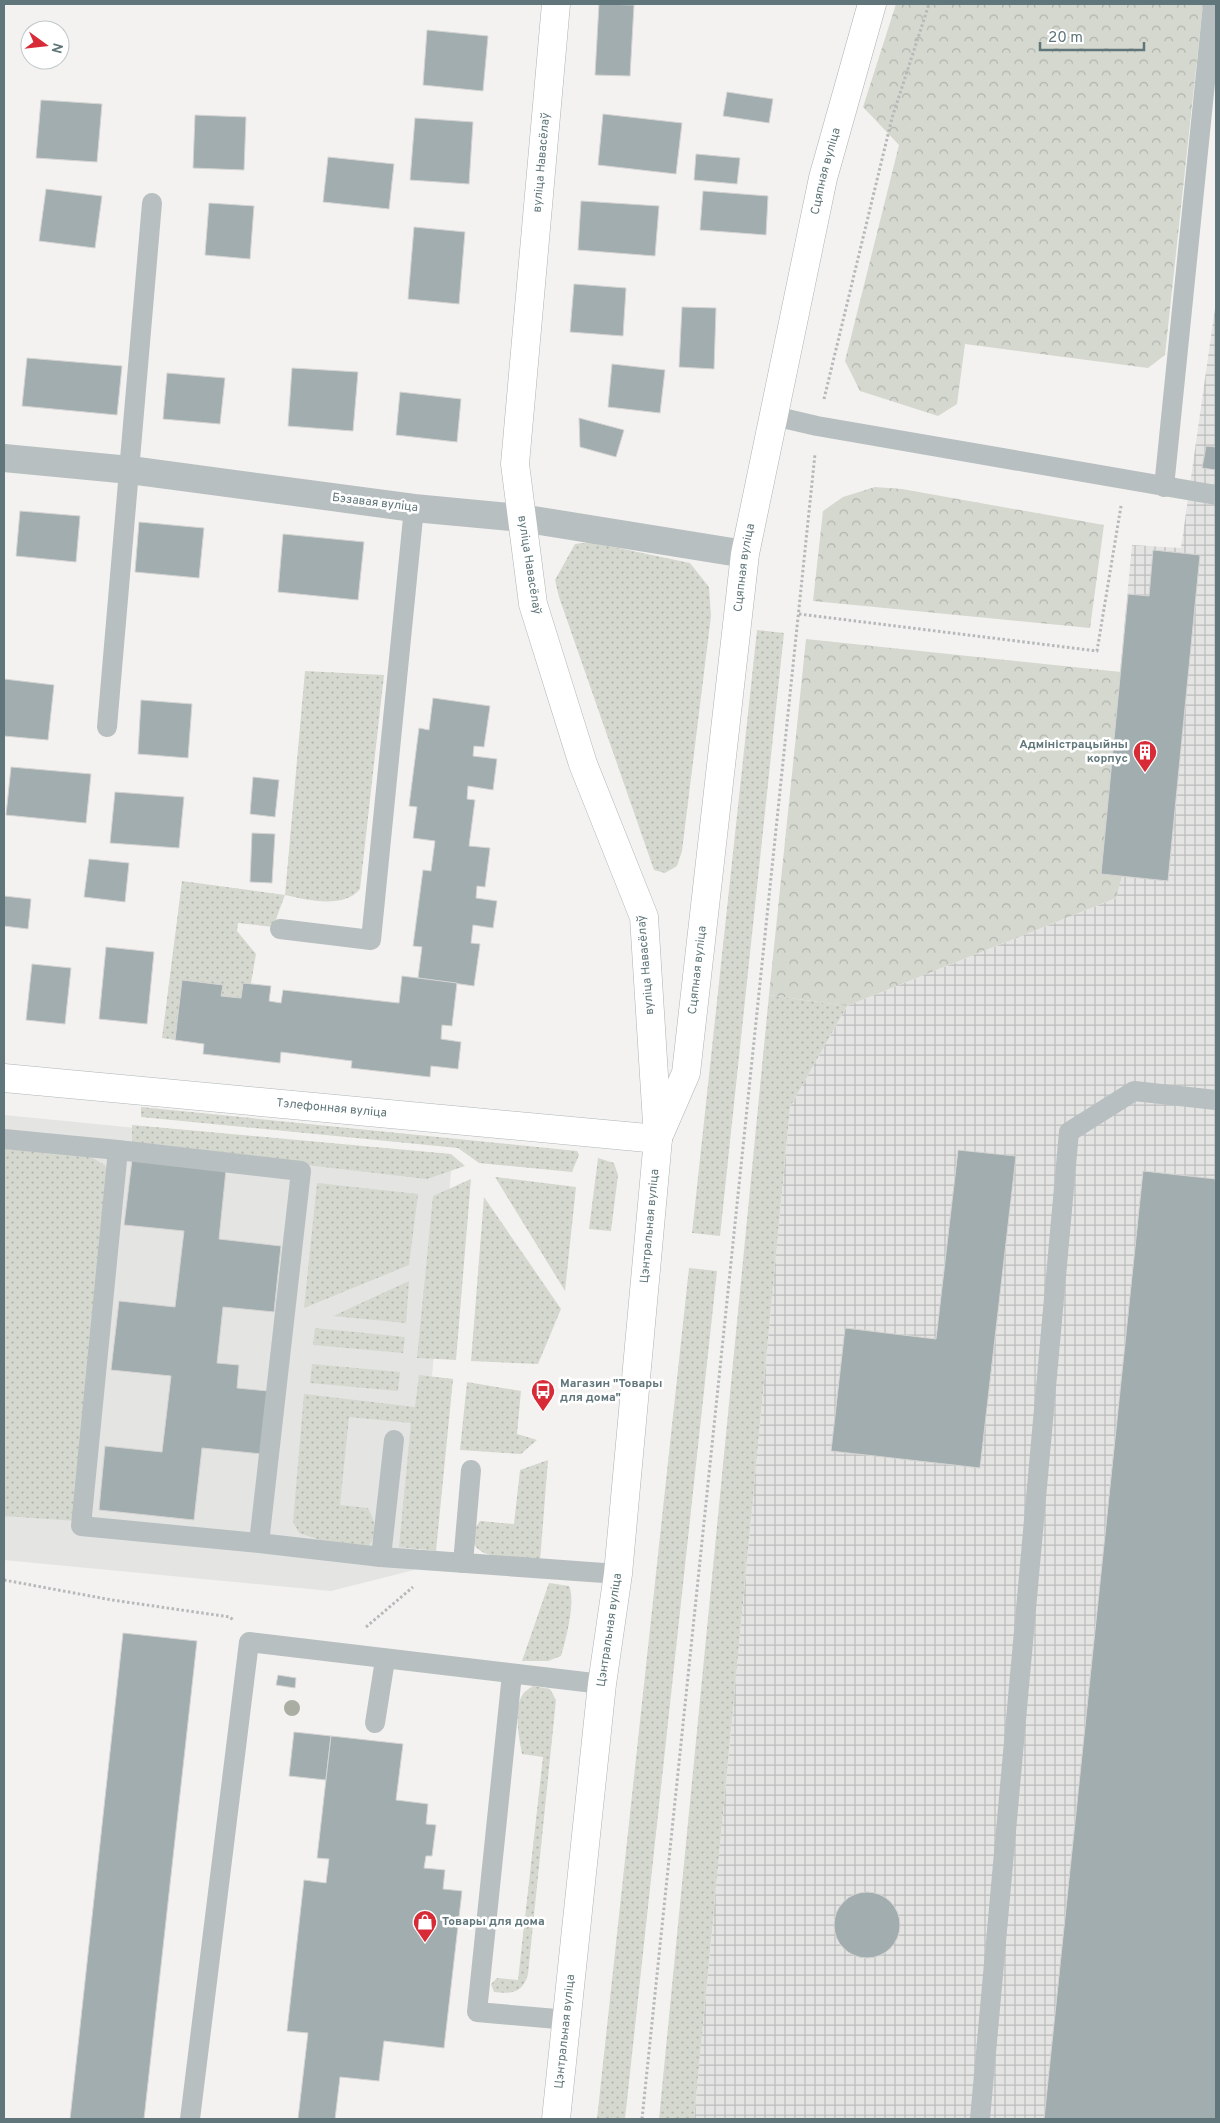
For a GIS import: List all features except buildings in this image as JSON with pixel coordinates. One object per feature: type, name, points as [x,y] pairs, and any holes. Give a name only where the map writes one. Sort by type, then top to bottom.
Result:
[{"type":"main road","name":"вуліца Навасёлаў","points":[[556,4],[515,464],[533,604],[583,764],[644,917],[658,1139]]},
{"type":"main road","name":"Сцяпная вуліца","points":[[658,1139],[686,1073],[744,554],[823,178],[872,4]]},
{"type":"main road","name":"Тэлефонная вуліца","points":[[4,1078],[658,1139]]},
{"type":"main road","name":"Цэнтральная вуліца","points":[[556,2119],[568,2020],[602,1684],[618,1574],[658,1139]]},
{"type":"street","name":"Бэзавая вуліца","points":[[4,458],[130,470],[414,508],[521,518],[744,554]]},
{"type":"lane","points":[[1164,487],[1213,4]]},
{"type":"lane","points":[[107,727],[152,203]]},
{"type":"lane","points":[[774,416],[817,426],[1216,495]]},
{"type":"lane","points":[[280,929],[371,940],[414,508]]},
{"type":"lane","points":[[980,2119],[1070,1132],[1134,1091],[1216,1100]]},
{"type":"lane","points":[[4,1139],[301,1171],[259,1543]]},
{"type":"lane","points":[[118,1150],[82,1526],[381,1557],[618,1574]]},
{"type":"lane","points":[[381,1557],[394,1440]]},
{"type":"lane","points":[[463,1562],[471,1470]]},
{"type":"lane","points":[[190,2119],[249,1642],[337,1652],[385,1660],[602,1684]]},
{"type":"lane","points":[[375,1723],[385,1660]]},
{"type":"lane","points":[[512,1674],[477,2012],[568,2020]]},
{"type":"path","points":[[642,2119],[817,426],[892,118],[929,4]]},
{"type":"path","points":[[799,614],[1097,651],[1124,480]]},
{"type":"path","points":[[4,1580],[112,1600],[230,1617],[249,1642]]},
{"type":"shaded area","points":[[1216,301],[1216,2119],[694,2119],[790,1107],[847,1006],[1116,898],[1101,874],[1132,545],[1181,548]]},
{"type":"shaded area","points":[[4,1115],[431,1157],[452,1162],[414,1570],[331,1591],[4,1560]]},
{"type":"green space","points":[[896,4],[1203,4],[1165,355],[1148,368],[965,344],[957,404],[938,416],[860,391],[845,361],[899,145],[863,107]]},
{"type":"green space","points":[[875,487],[902,489],[1104,525],[1090,628],[813,601],[823,511],[843,497]]},
{"type":"green space","points":[[590,542],[690,563],[709,587],[711,616],[682,851],[677,866],[665,873],[654,870],[559,597],[555,580],[575,544]]},
{"type":"green space","points":[[757,630],[784,633],[720,1236],[692,1233]]},
{"type":"green space","points":[[806,639],[1121,672],[1101,874],[1122,876],[1116,898],[847,1006],[769,995]]},
{"type":"green space","points":[[305,671],[384,675],[360,889],[345,899],[335,901],[314,901],[285,895]]},
{"type":"green space","points":[[182,881],[285,895],[273,927],[238,923],[237,931],[256,954],[251,983],[243,983],[241,998],[221,996],[222,985],[182,980],[175,1040],[162,1038]]},
{"type":"green space","points":[[769,995],[847,1006],[790,1107],[694,2119],[659,2119]]},
{"type":"green space","points":[[141,1107],[577,1151],[579,1155],[572,1172],[479,1163],[458,1148],[141,1117]]},
{"type":"green space","points":[[132,1125],[451,1154],[465,1166],[427,1179],[132,1145]]},
{"type":"green space","points":[[4,1149],[89,1156],[105,1165],[111,1178],[76,1521],[4,1516]]},
{"type":"green space","points":[[598,1158],[614,1163],[618,1175],[611,1231],[589,1229]]},
{"type":"green space","points":[[495,1177],[576,1187],[565,1291]]},
{"type":"green space","points":[[471,1179],[456,1360],[417,1358],[433,1196]]},
{"type":"green space","points":[[317,1183],[418,1194],[409,1265],[304,1308]]},
{"type":"green space","points":[[484,1197],[561,1309],[538,1364],[471,1361]]},
{"type":"green space","points":[[689,1268],[717,1271],[625,2119],[597,2119]]},
{"type":"green space","points":[[409,1281],[406,1323],[333,1316]]},
{"type":"green space","points":[[315,1328],[405,1337],[403,1353],[313,1345]]},
{"type":"green space","points":[[312,1364],[400,1372],[398,1391],[310,1383]]},
{"type":"green space","points":[[419,1375],[453,1379],[436,1551],[399,1547],[411,1423],[349,1417],[340,1505],[368,1508],[375,1527],[374,1536],[369,1546],[320,1540],[299,1533],[293,1522],[304,1394],[415,1407]]},
{"type":"green space","points":[[467,1382],[521,1391],[517,1434],[537,1440],[521,1454],[460,1450]]},
{"type":"green space","points":[[548,1460],[540,1561],[504,1558],[480,1551],[474,1544],[473,1534],[480,1521],[514,1524],[520,1470]]},
{"type":"green space","points":[[549,1583],[569,1586],[571,1593],[570,1620],[561,1656],[548,1661],[522,1661]]},
{"type":"green space","points":[[533,1686],[550,1689],[556,1700],[528,1974],[520,1989],[506,1993],[494,1992],[491,1984],[497,1978],[518,1980],[543,1757],[522,1754],[517,1715],[523,1694]]},
{"type":"place","name":"Адміністрацыйны корпус","points":[[1145,773]]},
{"type":"place","name":"Магазин \"Товары для дома\"","points":[[543,1412]]},
{"type":"place","name":"Товары для дома","points":[[425,1943]]}]
